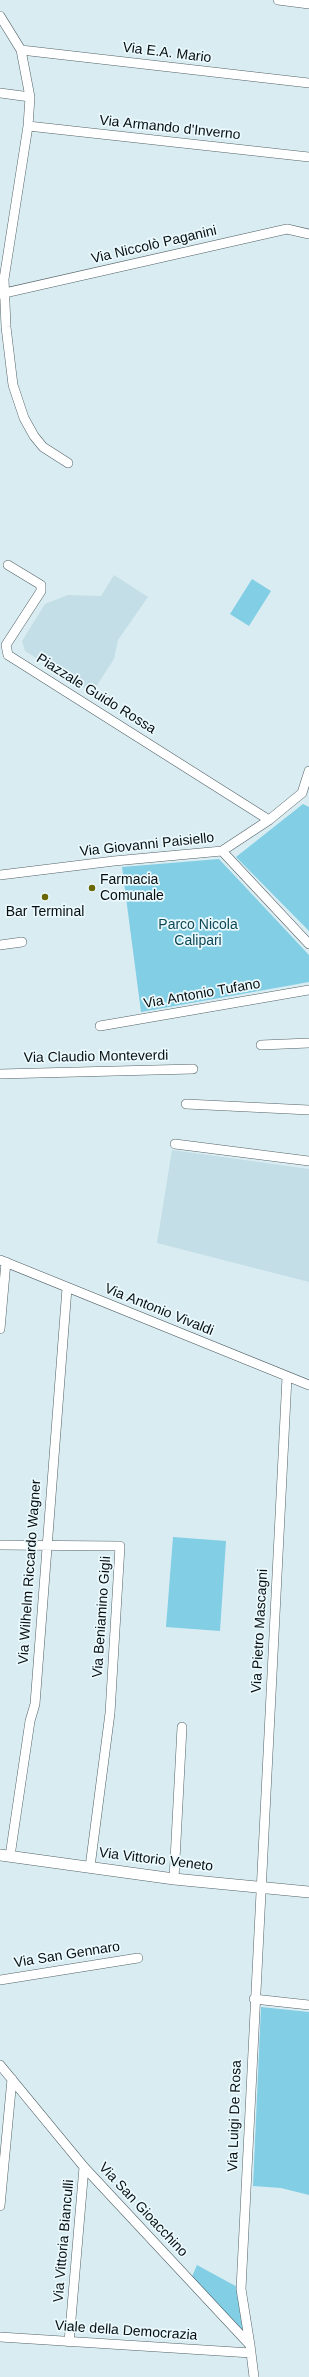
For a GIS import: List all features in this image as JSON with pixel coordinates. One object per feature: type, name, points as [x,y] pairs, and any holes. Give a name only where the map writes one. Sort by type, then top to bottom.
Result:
[{"type":"street","points":[[278,0],[309,4]]},
{"type":"street","points":[[0,16],[21,50],[30,97],[28,126],[2,278],[2,293],[13,385],[24,418],[38,442],[68,463]]},
{"type":"street","name":"Via E.A. Mario","points":[[21,50],[309,83]]},
{"type":"street","points":[[0,93],[30,97]]},
{"type":"street","name":"Via Armando d'Inverno","points":[[28,126],[309,157]]},
{"type":"street","name":"Via Niccolò Paganini","points":[[2,293],[287,229],[309,234]]},
{"type":"street","name":"Piazzale Guido Rossa","points":[[8,565],[41,585],[41,591],[6,646],[8,655],[268,820]]},
{"type":"street","points":[[305,795],[309,771]]},
{"type":"street","name":"Via Giovanni Paisiello","points":[[0,875],[114,861],[222,851],[305,795]]},
{"type":"street","points":[[222,851],[309,944]]},
{"type":"street","points":[[0,946],[22,942]]},
{"type":"street","name":"Via Antonio Tufano","points":[[100,1026],[309,990]]},
{"type":"street","points":[[261,1045],[309,1043]]},
{"type":"street","name":"Via Claudio Monteverdi","points":[[0,1074],[193,1069]]},
{"type":"street","points":[[186,1104],[309,1110]]},
{"type":"street","points":[[175,1144],[309,1161]]},
{"type":"street","points":[[0,1329],[3,1261]]},
{"type":"street","name":"Via Antonio Vivaldi","points":[[3,1261],[309,1385]]},
{"type":"street","name":"Via Wilhelm Riccardo Wagner","points":[[5,1856],[30,1721],[35,1704],[46,1544],[67,1288]]},
{"type":"street","name":"Via Pietro Mascagni","points":[[260,1887],[287,1377]]},
{"type":"street","name":"Via Beniamino Gigli","points":[[0,1545],[46,1544],[120,1546],[110,1714],[90,1867]]},
{"type":"street","points":[[174,1879],[182,1727]]},
{"type":"street","name":"Via Vittorio Veneto","points":[[5,1856],[174,1879],[309,1892]]},
{"type":"street","name":"Via Luigi De Rosa","points":[[250,2349],[241,2288],[260,1887]]},
{"type":"street","name":"Via San Gennaro","points":[[0,1980],[138,1958]]},
{"type":"street","points":[[254,1999],[309,2005]]},
{"type":"street","name":"Via San Gioacchino","points":[[0,2065],[84,2167],[250,2349]]},
{"type":"street","points":[[0,2206],[12,2079]]},
{"type":"street","name":"Via Vittoria Bianculli","points":[[69,2342],[84,2167]]},
{"type":"street","name":"Viale della Democrazia","points":[[0,2337],[69,2342],[250,2349]]},
{"type":"street","points":[[250,2349],[254,2377]]},
{"type":"shaded area","points":[[114,575],[148,597],[118,640],[114,659],[92,693],[25,651],[22,641],[45,604],[68,595],[101,596]]},
{"type":"shaded area","points":[[172,1150],[309,1169],[309,1282],[157,1243]]},
{"type":"green space","points":[[252,579],[271,591],[249,626],[230,614]]},
{"type":"green space","name":"Parco Nicola Calipari","points":[[303,804],[309,807],[309,931],[236,857]]},
{"type":"green space","name":"Parco Nicola Calipari","points":[[219,859],[309,955],[309,982],[141,1012],[122,867]]},
{"type":"green space","points":[[173,1537],[226,1541],[220,1631],[166,1627]]},
{"type":"green space","points":[[261,2007],[309,2012],[309,2195],[281,2188],[253,2186]]},
{"type":"green space","points":[[197,2265],[241,2289],[250,2345],[190,2281]]},
{"type":"place","name":"Farmacia Comunale","points":[[92,888]]},
{"type":"place","name":"Bar Terminal","points":[[45,897]]}]
